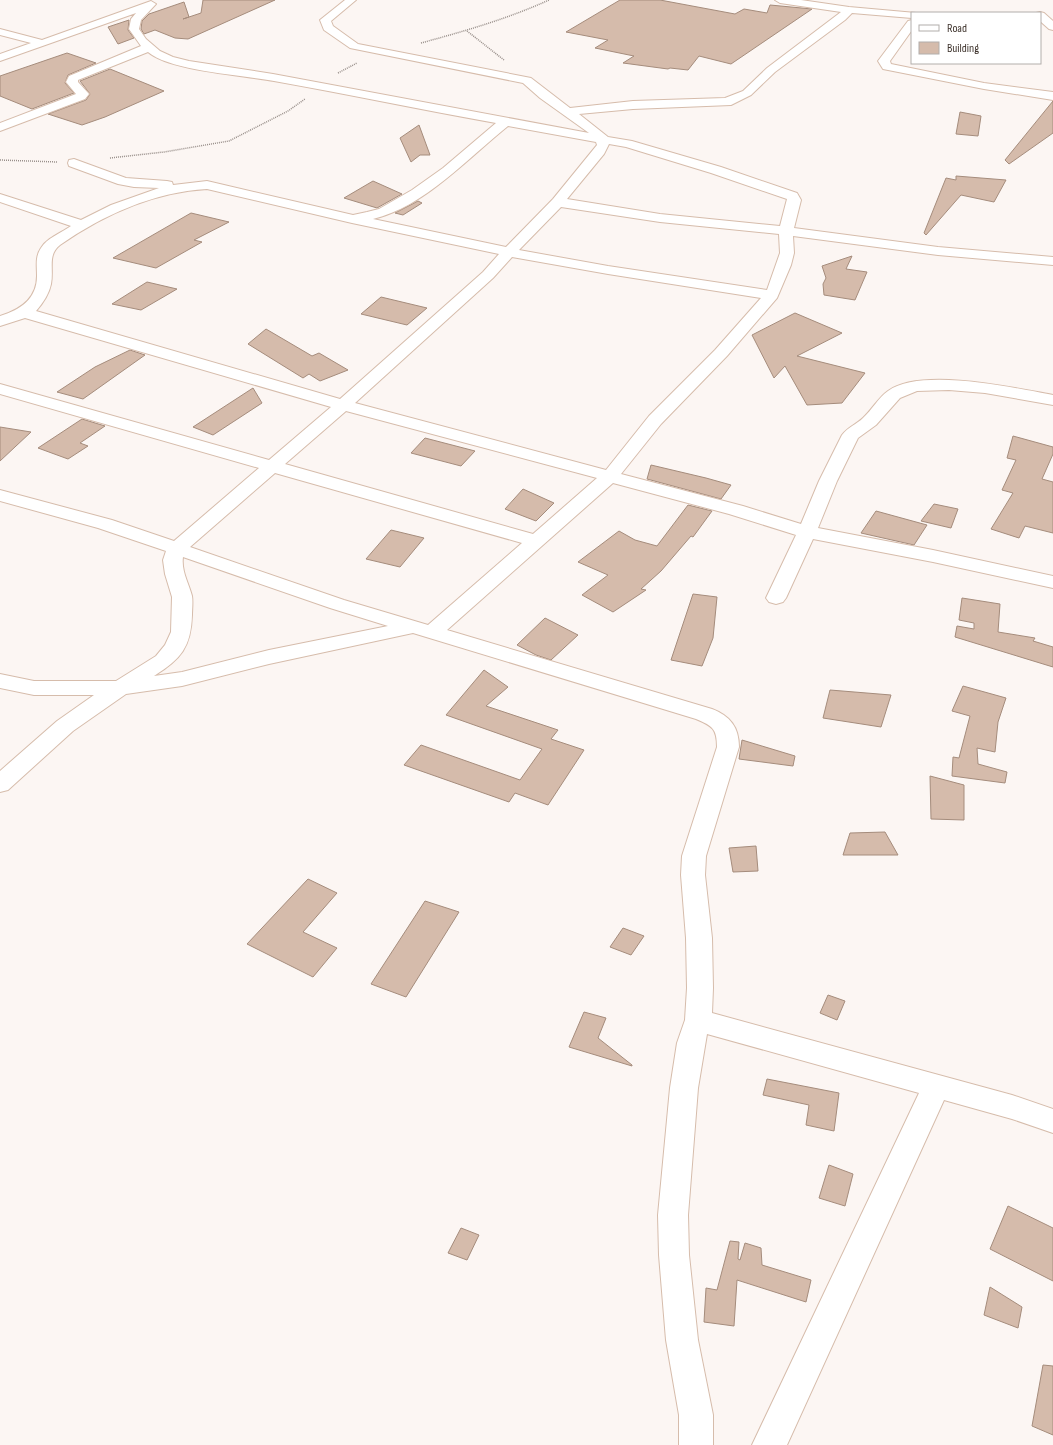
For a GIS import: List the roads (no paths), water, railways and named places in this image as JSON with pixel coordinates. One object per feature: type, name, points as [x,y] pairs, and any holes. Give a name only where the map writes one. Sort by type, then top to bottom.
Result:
[{"type":"street","points":[[0,58],[164,0]]},
{"type":"street","points":[[0,784],[65,726],[109,695],[163,661],[175,646],[182,632],[182,597],[175,574],[173,560],[176,549],[343,405],[488,275],[558,202],[600,151],[603,145],[603,140],[600,135],[544,95],[527,80],[383,54],[354,46],[326,25],[326,20],[350,0]]},
{"type":"street","points":[[780,0],[849,10],[911,15]]},
{"type":"street","points":[[0,681],[34,688],[121,688],[182,680],[269,657],[423,630],[537,541],[610,476],[655,420],[721,353],[772,295],[784,265],[787,253],[786,231],[794,200],[792,196],[716,170],[642,148],[317,85],[189,64],[163,57],[142,42],[134,29],[136,19],[151,4]]},
{"type":"street","points":[[568,112],[633,105],[727,102],[747,93],[771,70],[841,18],[849,10]]},
{"type":"street","points":[[1041,15],[1053,27]]},
{"type":"street","points":[[911,24],[884,61],[887,67],[984,86],[1053,96]]},
{"type":"street","points":[[1041,25],[1053,27]]},
{"type":"street","points":[[0,32],[42,43]]},
{"type":"street","points":[[0,128],[81,96],[83,94],[72,82],[73,78],[149,47]]},
{"type":"street","points":[[352,219],[383,212],[400,203],[448,170],[505,122]]},
{"type":"street","points":[[74,163],[134,183],[186,186],[207,185],[352,219],[555,262],[716,285],[772,295]]},
{"type":"street","points":[[0,321],[25,313],[37,299],[44,282],[45,254],[48,248],[81,224],[139,199],[186,186]]},
{"type":"street","points":[[0,198],[81,224]]},
{"type":"street","points":[[558,202],[660,218],[786,231],[959,254],[1053,261]]},
{"type":"street","points":[[25,313],[343,405],[736,510],[807,532],[934,556],[1053,582]]},
{"type":"street","points":[[776,598],[846,443],[851,435],[870,421],[894,394],[917,386],[956,386],[1053,400]]},
{"type":"street","points":[[0,389],[537,541]]},
{"type":"street","points":[[0,495],[105,524],[337,604],[704,714],[715,718],[727,730],[728,746],[694,856],[693,875],[699,938],[700,988],[698,1020],[691,1043],[684,1088],[673,1215],[674,1255],[682,1340],[696,1415],[696,1445]]},
{"type":"street","points":[[698,1020],[1012,1107],[1053,1121]]},
{"type":"street","points":[[769,1445],[804,1374],[936,1087]]}]
